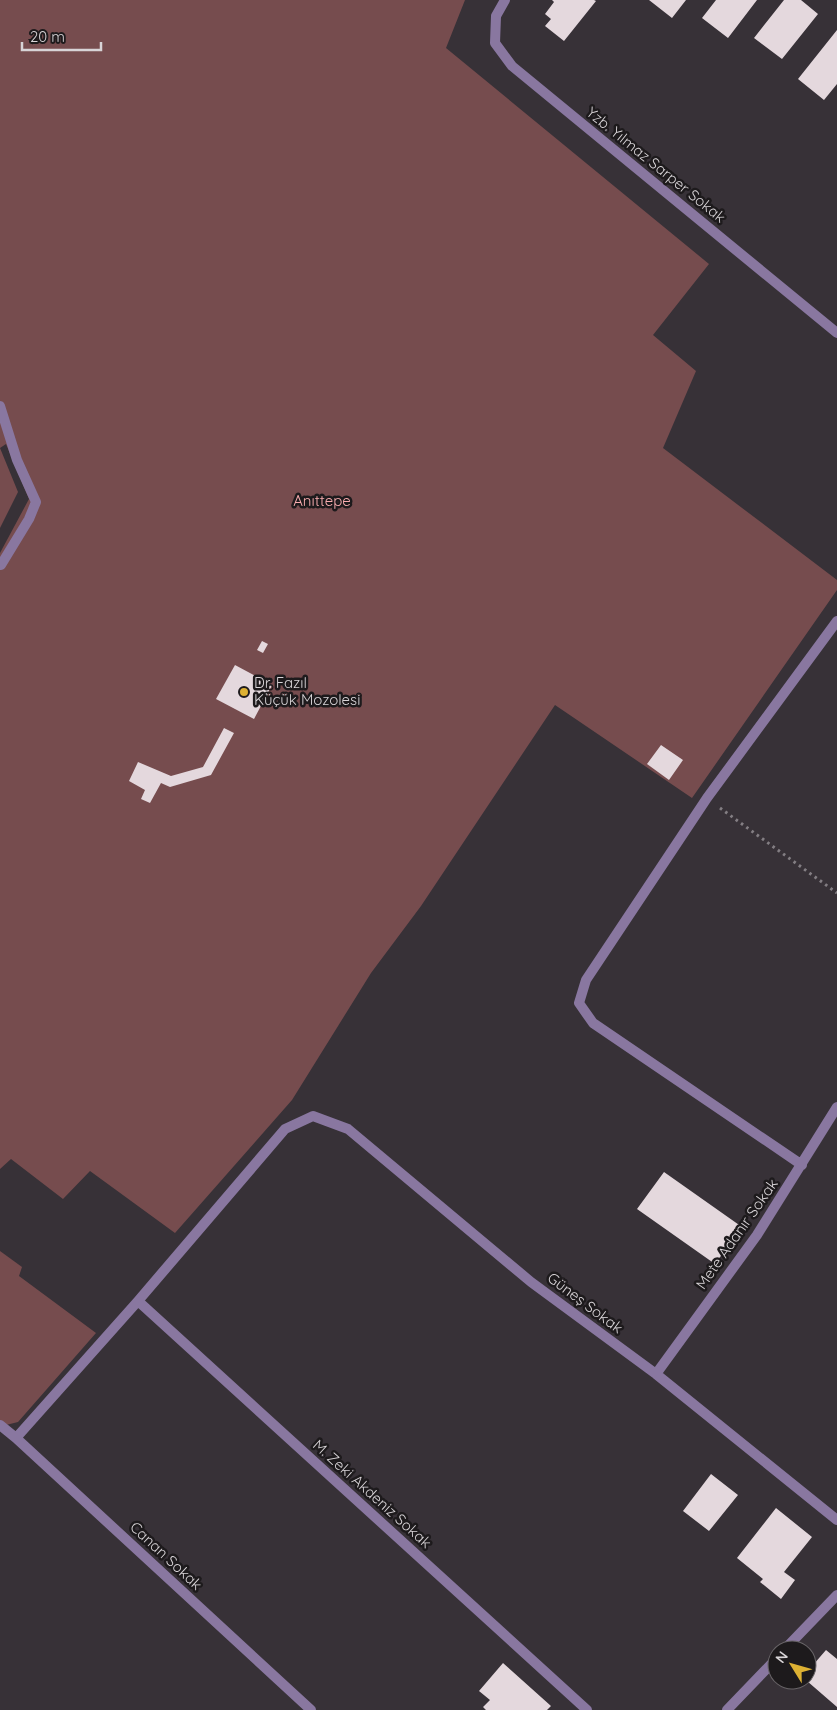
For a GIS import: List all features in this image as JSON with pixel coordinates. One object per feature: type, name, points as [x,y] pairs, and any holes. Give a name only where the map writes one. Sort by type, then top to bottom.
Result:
[{"type":"street","name":"Yzb. Yılmaz Sarper Sokak","points":[[505,0],[496,16],[495,43],[512,66],[837,333]]},
{"type":"street","points":[[0,406],[17,460],[36,502],[29,518],[1,565]]},
{"type":"street","points":[[802,1165],[593,1023],[579,1003],[586,980],[707,798],[837,621]]},
{"type":"street","name":"Mete Adanır Sokak","points":[[656,1374],[757,1235],[837,1106]]},
{"type":"street","name":"Güneş Sokak","points":[[138,1301],[285,1129],[313,1116],[348,1129],[531,1282],[656,1374],[837,1520]]},
{"type":"street","points":[[16,1438],[138,1301]]},
{"type":"street","name":"M. Zeki Akdeniz Sokak","points":[[138,1301],[587,1710]]},
{"type":"street","name":"Canan Sokak","points":[[0,1426],[16,1438],[311,1710]]},
{"type":"street","points":[[794,1640],[837,1595]]},
{"type":"street","points":[[727,1710],[767,1668]]},
{"type":"path","points":[[707,798],[837,893]]},
{"type":"green space","name":"Anıttepe","points":[[0,0],[465,0],[446,48],[709,264],[653,335],[696,371],[663,448],[837,580],[837,590],[692,798],[555,705],[421,906],[371,973],[292,1100],[175,1233],[90,1171],[63,1199],[11,1159],[0,1169],[0,553],[29,499],[6,444],[0,448]]},
{"type":"green space","points":[[0,448],[18,492],[0,528]]},
{"type":"green space","points":[[0,1251],[22,1267],[19,1276],[96,1333],[18,1422],[6,1425],[0,1423]]},
{"type":"building","points":[[552,0],[596,1],[564,41],[545,26],[551,19],[545,14],[554,2]]},
{"type":"building","points":[[649,0],[686,0],[672,18]]},
{"type":"building","points":[[716,0],[757,0],[728,38],[702,18]]},
{"type":"building","points":[[784,0],[801,0],[818,14],[782,59],[754,38]]},
{"type":"building","points":[[837,30],[837,84],[824,100],[798,79]]},
{"type":"building","points":[[262,641],[268,644],[263,653],[257,650]]},
{"type":"building","name":"Dr. Fazıl Küçük Mozolesi","points":[[235,665],[272,685],[254,719],[216,699]]},
{"type":"building","points":[[224,728],[234,733],[211,775],[170,787],[161,783],[150,803],[141,799],[145,790],[129,781],[138,762],[171,776],[203,767]]},
{"type":"building","points":[[661,745],[683,760],[669,780],[647,764]]},
{"type":"building","points":[[664,1172],[742,1227],[715,1264],[637,1209]]},
{"type":"building","points":[[711,1474],[738,1495],[709,1531],[683,1511]]},
{"type":"building","points":[[776,1508],[812,1537],[784,1572],[795,1580],[781,1599],[760,1582],[763,1579],[737,1558]]},
{"type":"building","points":[[826,1650],[837,1659],[837,1707],[817,1690],[817,1660]]},
{"type":"building","points":[[503,1663],[551,1706],[547,1710],[486,1710],[483,1707],[490,1700],[479,1691]]},
{"type":"place","name":"Dr. Fazıl Küçük Mozolesi","points":[[244,692]]}]
